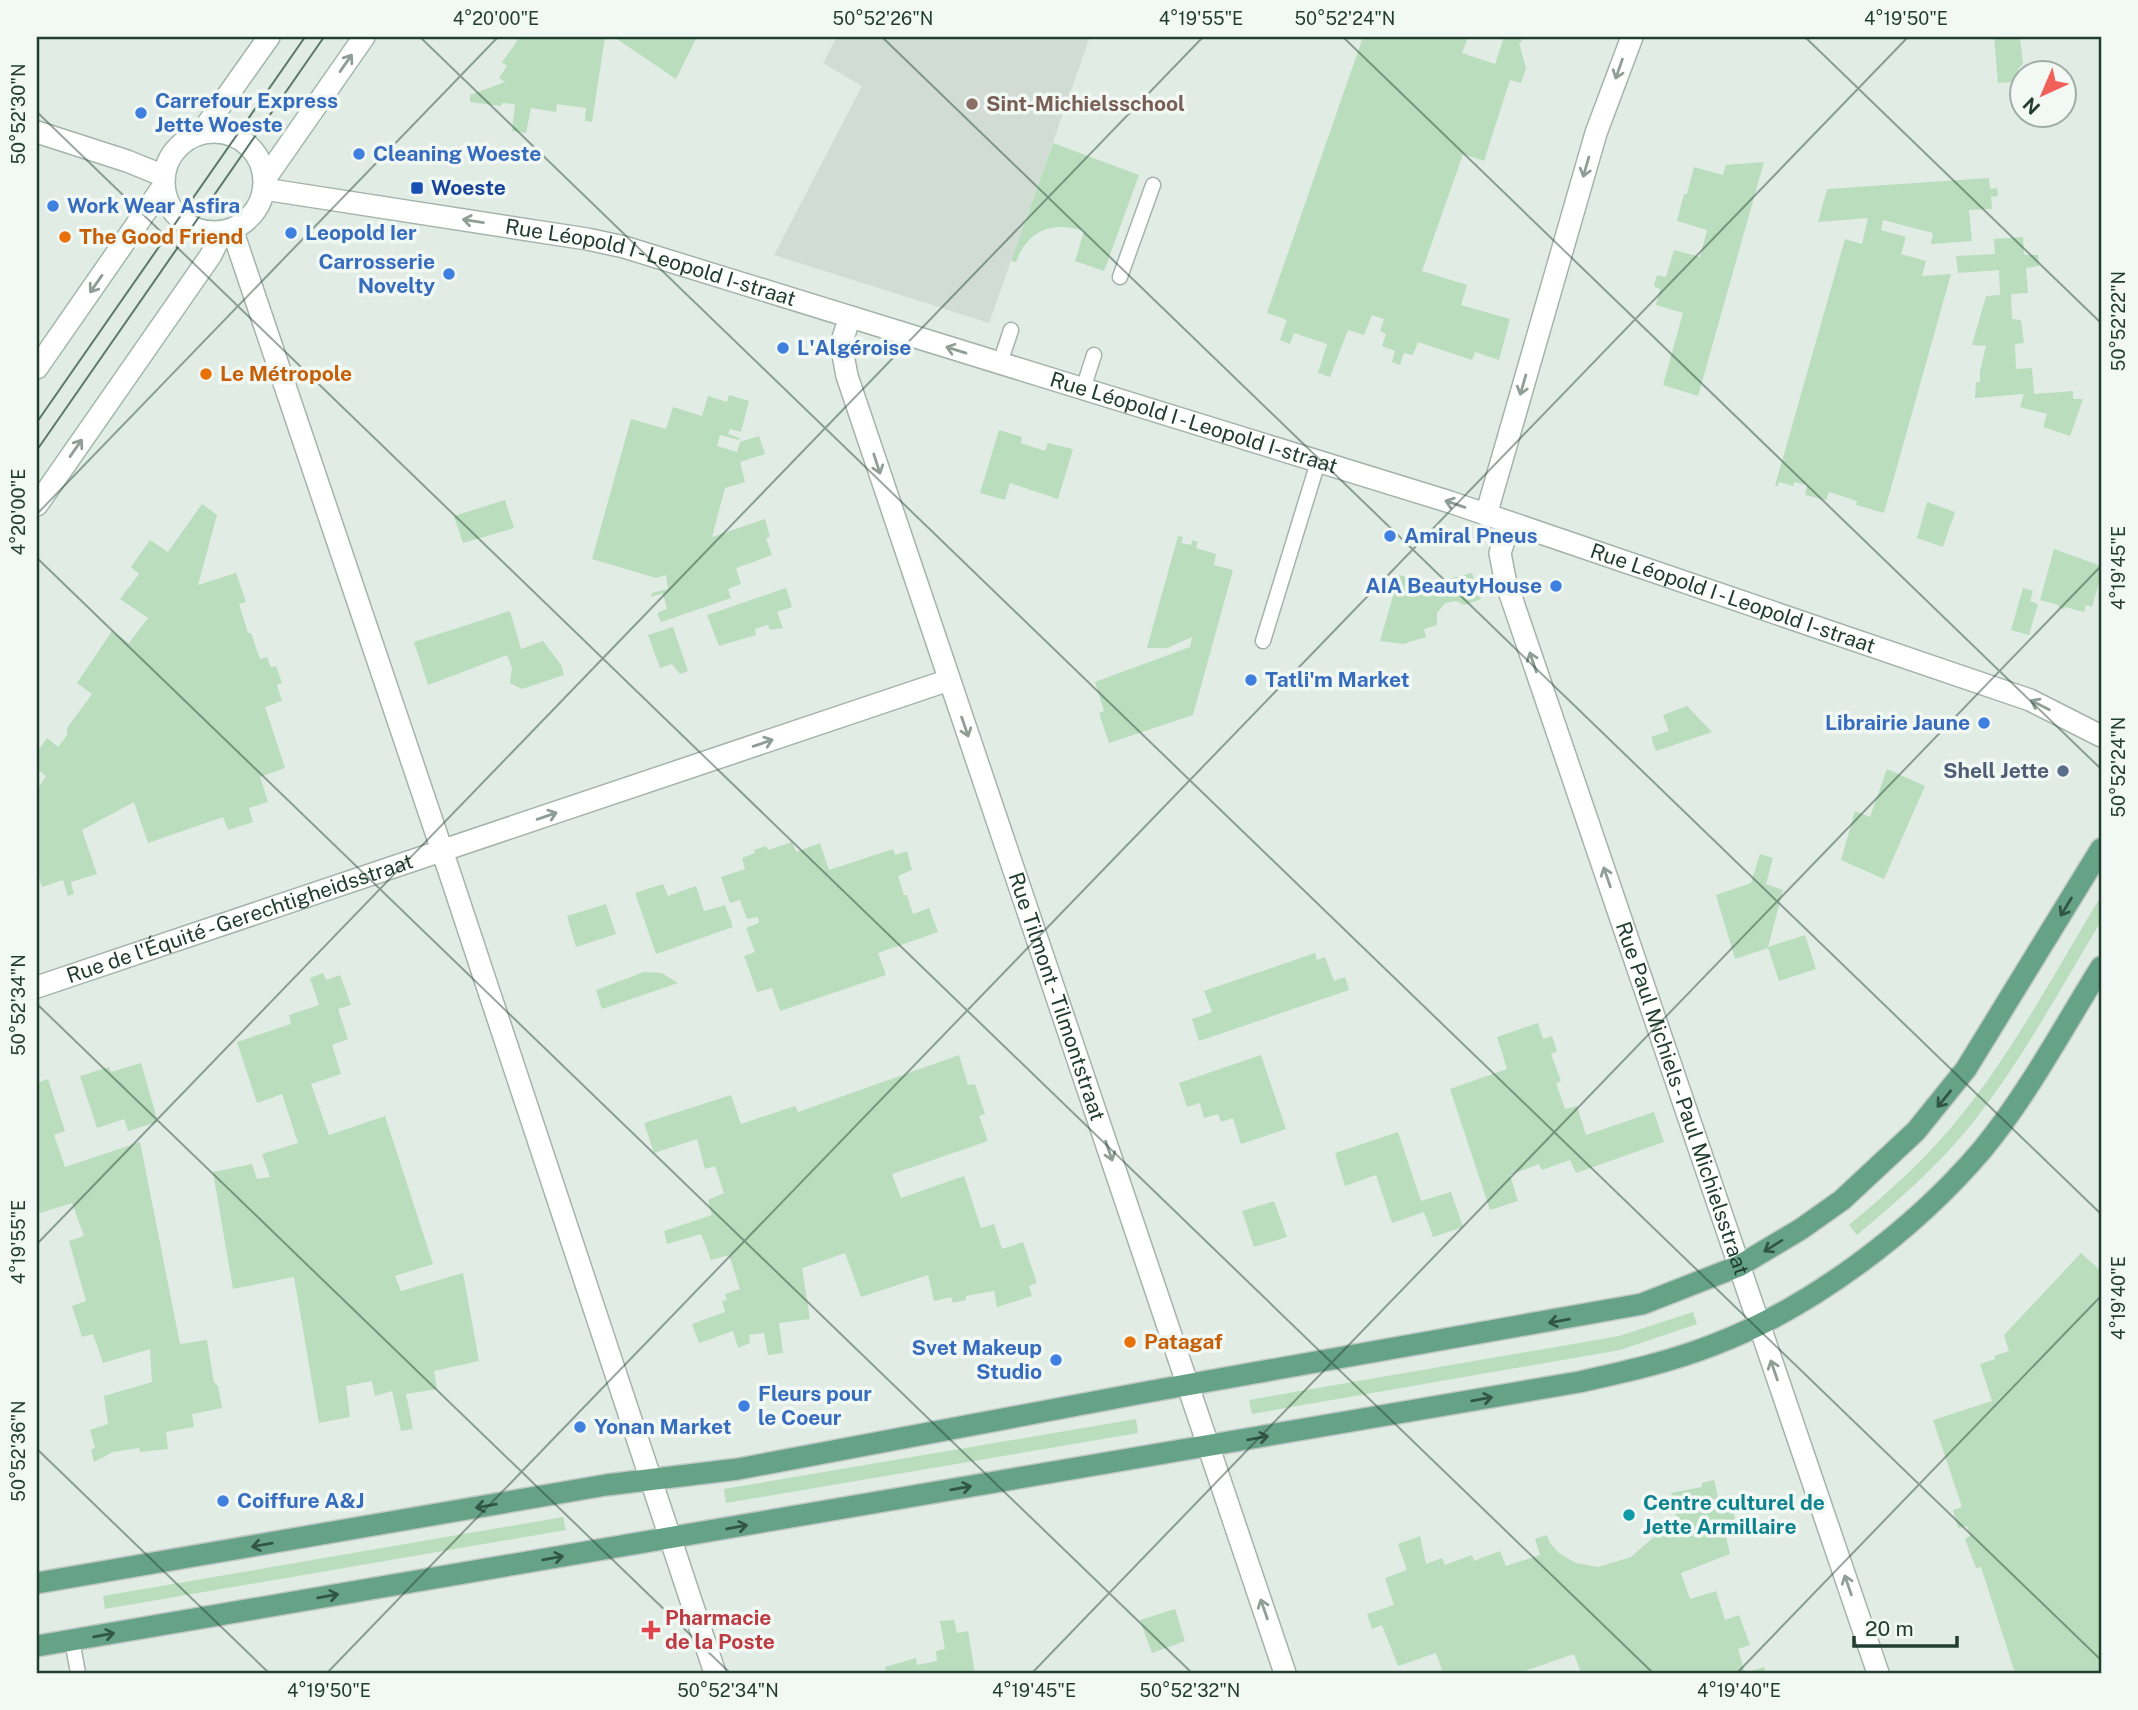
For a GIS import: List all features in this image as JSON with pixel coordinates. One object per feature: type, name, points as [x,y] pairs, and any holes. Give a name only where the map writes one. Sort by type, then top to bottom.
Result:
[{"type":"main road","points":[[37,1583],[606,1485],[738,1469],[1642,1304],[1739,1266],[1801,1229],[1881,1166],[1924,1123],[1966,1069],[2101,849]]},
{"type":"main road","points":[[37,1646],[1592,1379],[1631,1371],[1712,1346],[1759,1325],[1812,1295],[1878,1248],[1958,1176],[1983,1149],[2012,1109],[2101,967]]},
{"type":"street","points":[[201,133],[269,37]]},
{"type":"street","points":[[37,505],[227,231],[254,214],[265,184],[364,37]]},
{"type":"street","points":[[1486,515],[1595,133],[1632,37]]},
{"type":"street","points":[[37,132],[127,161],[164,181]]},
{"type":"street","points":[[227,231],[199,230],[179,218],[168,203],[164,181],[168,162],[176,149],[187,139],[201,133],[225,132],[236,136],[257,155],[265,184]]},
{"type":"street","points":[[37,368],[164,181]]},
{"type":"street","name":"Rue Léopold I - Leopold I-straat","points":[[265,184],[605,242],[1486,515],[2030,700],[2101,736]]},
{"type":"street","points":[[227,231],[442,851],[715,1673]]},
{"type":"street","name":"Rue Tilmont - Tilmontstraat","points":[[850,317],[841,344],[847,376],[1286,1673]]},
{"type":"street","name":"Rue Paul Michiels - Paul Michielsstraat","points":[[1510,523],[1500,553],[1505,579],[1878,1673]]},
{"type":"street","name":"Rue de l'Équité - Gerechtigheidsstraat","points":[[37,988],[949,680]]},
{"type":"lane","points":[[1121,277],[1153,185]]},
{"type":"lane","points":[[1000,363],[1011,330]]},
{"type":"lane","points":[[1083,389],[1094,355]]},
{"type":"lane","points":[[1263,640],[1318,462]]},
{"type":"lane","points":[[72,1640],[78,1673]]},
{"type":"shaded area","points":[[837,37],[1090,37],[989,323],[774,255],[862,86],[823,63]]},
{"type":"green space","points":[[520,37],[605,37],[592,122],[585,121],[586,108],[557,104],[556,112],[531,108],[526,133],[512,131],[515,104],[502,103],[501,106],[470,102],[470,95],[505,82],[499,78],[507,66],[502,62]]},
{"type":"green space","points":[[614,37],[697,37],[676,79]]},
{"type":"green space","points":[[1363,37],[1468,37],[1462,53],[1495,64],[1504,37],[1520,37],[1522,42],[1519,43],[1526,68],[1521,83],[1510,80],[1484,161],[1463,154],[1422,271],[1467,285],[1461,305],[1510,319],[1499,360],[1475,352],[1472,360],[1418,342],[1413,355],[1404,353],[1400,365],[1392,362],[1395,351],[1382,346],[1386,334],[1380,331],[1384,319],[1372,315],[1364,335],[1348,330],[1330,377],[1318,373],[1327,344],[1294,333],[1290,344],[1280,340],[1287,320],[1267,313]]},
{"type":"green space","points":[[1994,37],[2020,38],[2023,60],[2008,60],[2008,82],[1998,83]]},
{"type":"green space","points":[[1053,143],[1139,175],[1104,271],[1075,261],[1084,231],[1072,228],[1052,228],[1034,235],[1016,262],[1011,261]]},
{"type":"green space","points":[[1764,162],[1698,396],[1663,385],[1683,313],[1656,305],[1660,289],[1654,286],[1657,275],[1666,277],[1674,250],[1700,257],[1707,230],[1677,221],[1694,167],[1723,175],[1726,165]]},
{"type":"green space","points":[[1989,178],[1990,189],[1997,188],[1998,196],[1991,197],[1992,209],[1969,210],[1972,241],[1931,244],[1933,233],[1883,220],[1881,230],[1906,237],[1901,254],[1926,261],[1922,276],[1951,274],[1884,513],[1856,505],[1857,501],[1829,492],[1826,500],[1805,495],[1807,485],[1794,482],[1793,486],[1779,482],[1778,486],[1775,486],[1845,239],[1862,244],[1868,218],[1818,222],[1827,189]]},
{"type":"green space","points":[[2023,237],[2024,255],[2038,255],[2039,266],[2026,268],[2028,293],[2011,294],[2012,319],[2021,320],[2024,343],[2015,344],[2016,369],[2032,368],[2034,394],[2073,391],[2073,399],[2083,399],[2070,436],[2043,427],[2047,414],[2020,407],[2024,394],[1975,398],[1976,382],[1980,382],[1986,346],[1972,345],[1986,296],[2000,295],[1999,270],[1958,273],[1956,256],[1995,254],[1994,239]]},
{"type":"green space","points":[[729,395],[749,401],[741,432],[730,429],[728,434],[740,438],[739,440],[720,435],[717,446],[737,452],[740,442],[759,436],[765,454],[740,462],[745,482],[725,488],[712,537],[765,519],[770,537],[766,538],[772,555],[736,568],[741,584],[728,589],[731,598],[661,622],[657,613],[667,609],[663,593],[651,597],[652,593],[668,589],[666,575],[656,578],[592,559],[631,419],[666,429],[673,407],[702,416],[708,396],[727,402]]},
{"type":"green space","points":[[999,430],[1022,437],[1021,443],[1045,451],[1048,443],[1073,449],[1058,499],[1010,483],[1005,500],[980,493]]},
{"type":"green space","points":[[505,500],[514,528],[463,543],[454,516]]},
{"type":"green space","points":[[1927,502],[1955,512],[1943,547],[1917,538]]},
{"type":"green space","points":[[202,504],[217,515],[198,585],[236,573],[246,602],[239,604],[248,633],[251,633],[260,659],[267,657],[271,667],[276,666],[282,683],[277,685],[282,701],[265,707],[285,768],[260,777],[268,802],[249,808],[253,822],[228,830],[223,817],[148,843],[134,802],[82,830],[97,874],[71,882],[74,894],[68,896],[63,880],[42,887],[37,871],[37,790],[46,776],[37,769],[37,752],[47,738],[58,747],[67,735],[67,728],[92,694],[77,683],[112,631],[129,643],[148,618],[120,599],[139,574],[131,567],[150,540],[168,552]]},
{"type":"green space","points":[[1178,536],[1183,537],[1181,543],[1191,545],[1193,540],[1198,542],[1196,548],[1216,554],[1214,565],[1233,570],[1193,715],[1109,743],[1099,713],[1104,711],[1095,682],[1190,647],[1192,637],[1167,648],[1147,648]]},
{"type":"green space","points":[[2054,549],[2101,566],[2101,576],[2092,607],[2086,605],[2084,612],[2065,607],[2064,609],[2040,600]]},
{"type":"green space","points":[[1472,573],[1481,599],[1465,605],[1456,601],[1445,603],[1437,613],[1437,625],[1424,629],[1426,637],[1403,644],[1380,641],[1399,575],[1429,584]]},
{"type":"green space","points":[[786,588],[792,607],[777,612],[783,628],[770,630],[768,625],[755,629],[756,635],[719,646],[707,615]]},
{"type":"green space","points":[[2023,588],[2033,591],[2030,601],[2038,604],[2029,635],[2011,630]]},
{"type":"green space","points":[[510,611],[521,649],[543,641],[561,665],[564,675],[522,689],[510,683],[512,668],[507,655],[428,685],[414,642]]},
{"type":"green space","points":[[673,627],[688,671],[680,674],[672,664],[660,668],[648,635]]},
{"type":"green space","points":[[1687,706],[1712,732],[1656,751],[1651,737],[1669,731],[1663,715]]},
{"type":"green space","points":[[1887,769],[1925,786],[1884,879],[1841,860],[1855,811],[1870,817]]},
{"type":"green space","points":[[792,842],[796,852],[820,843],[829,870],[893,849],[895,855],[907,851],[912,870],[898,876],[904,895],[907,895],[913,914],[929,908],[938,932],[878,953],[886,975],[780,1011],[772,988],[757,992],[744,956],[755,952],[746,928],[759,923],[758,917],[747,919],[740,900],[730,903],[721,877],[745,869],[742,858],[755,853],[754,850],[766,846],[768,850]]},
{"type":"green space","points":[[1760,854],[1773,858],[1766,884],[1783,890],[1768,947],[1805,935],[1816,969],[1779,981],[1768,948],[1735,959],[1716,895],[1751,883]]},
{"type":"green space","points":[[663,884],[668,896],[696,886],[704,911],[725,905],[733,927],[656,954],[635,893]]},
{"type":"green space","points":[[2101,896],[2101,921],[1993,1096],[1934,1166],[1857,1235],[1849,1225],[1924,1158],[1982,1088],[2035,1007]]},
{"type":"green space","points":[[606,904],[616,934],[576,947],[567,916]]},
{"type":"green space","points":[[1315,953],[1317,960],[1325,957],[1334,981],[1345,977],[1349,990],[1199,1041],[1192,1019],[1212,1012],[1204,991]]},
{"type":"green space","points":[[644,972],[662,973],[678,983],[602,1009],[596,990]]},
{"type":"green space","points":[[323,973],[326,980],[340,975],[351,1005],[338,1009],[348,1039],[332,1045],[341,1074],[311,1084],[329,1135],[385,1116],[433,1264],[395,1276],[401,1291],[463,1273],[479,1361],[434,1371],[437,1389],[406,1394],[413,1429],[401,1431],[392,1391],[375,1396],[372,1381],[346,1386],[350,1417],[319,1423],[294,1277],[233,1289],[213,1172],[252,1164],[257,1179],[270,1177],[262,1154],[298,1143],[282,1094],[257,1103],[237,1042],[291,1024],[289,1015],[319,1005],[310,978]]},
{"type":"green space","points":[[1538,1023],[1543,1039],[1552,1036],[1557,1051],[1551,1054],[1561,1081],[1556,1083],[1565,1109],[1577,1106],[1586,1135],[1654,1112],[1664,1142],[1576,1173],[1570,1160],[1542,1170],[1539,1164],[1510,1175],[1518,1201],[1490,1210],[1450,1089],[1507,1069],[1497,1037]]},
{"type":"green space","points":[[959,1055],[968,1085],[975,1084],[985,1114],[979,1116],[988,1141],[892,1174],[901,1198],[964,1176],[981,1228],[994,1224],[1002,1249],[1023,1242],[1037,1283],[1029,1286],[1032,1296],[997,1307],[994,1291],[966,1296],[966,1300],[953,1303],[951,1297],[934,1301],[928,1275],[861,1297],[845,1253],[802,1268],[810,1319],[779,1323],[783,1353],[768,1355],[764,1333],[749,1335],[750,1343],[738,1348],[733,1331],[699,1343],[692,1324],[725,1312],[722,1301],[727,1300],[725,1294],[740,1289],[729,1255],[711,1260],[701,1234],[667,1244],[664,1231],[712,1215],[708,1200],[724,1193],[715,1166],[705,1169],[697,1139],[654,1153],[644,1123],[731,1095],[741,1124],[795,1106],[798,1112]]},
{"type":"green space","points":[[1261,1055],[1286,1129],[1241,1144],[1233,1118],[1221,1122],[1218,1114],[1204,1118],[1200,1103],[1187,1107],[1179,1083]]},
{"type":"green space","points":[[141,1063],[158,1122],[128,1131],[124,1119],[97,1128],[80,1076],[109,1067],[111,1072]]},
{"type":"green space","points":[[48,1079],[65,1131],[54,1135],[65,1167],[140,1142],[180,1344],[207,1340],[214,1382],[218,1386],[222,1408],[192,1414],[194,1427],[166,1432],[168,1449],[140,1452],[139,1448],[113,1452],[94,1462],[91,1450],[95,1448],[90,1430],[108,1424],[104,1396],[152,1382],[150,1349],[103,1363],[93,1334],[82,1337],[72,1306],[86,1301],[69,1241],[84,1236],[72,1203],[40,1213],[37,1204],[37,1083]]},
{"type":"green space","points":[[1398,1132],[1421,1201],[1451,1192],[1463,1227],[1433,1237],[1424,1212],[1392,1223],[1376,1175],[1345,1186],[1335,1153]]},
{"type":"green space","points":[[1274,1201],[1287,1237],[1254,1247],[1242,1211]]},
{"type":"green space","points":[[2081,1253],[2101,1271],[2101,1673],[2015,1673],[1981,1567],[1976,1568],[1965,1539],[1970,1536],[1967,1526],[1958,1528],[1953,1510],[1962,1507],[1933,1420],[1992,1401],[1980,1364],[2009,1351],[2004,1335]]},
{"type":"green space","points":[[1693,1312],[1697,1324],[1620,1350],[1252,1414],[1249,1400],[1619,1336]]},
{"type":"green space","points":[[1136,1419],[1138,1433],[726,1503],[724,1489]]},
{"type":"green space","points":[[1714,1480],[1720,1506],[1732,1503],[1736,1525],[1724,1528],[1730,1554],[1681,1573],[1690,1599],[1716,1591],[1725,1620],[1739,1615],[1750,1645],[1738,1649],[1745,1673],[1581,1673],[1574,1654],[1519,1673],[1443,1673],[1436,1653],[1398,1666],[1382,1625],[1372,1629],[1367,1614],[1394,1605],[1385,1578],[1407,1570],[1398,1544],[1420,1536],[1426,1564],[1442,1558],[1445,1565],[1472,1555],[1474,1561],[1500,1551],[1506,1566],[1540,1555],[1535,1539],[1547,1535],[1559,1553],[1576,1563],[1598,1567],[1631,1557],[1656,1535],[1678,1524],[1671,1493],[1702,1487],[1702,1483]]},
{"type":"green space","points":[[563,1517],[566,1530],[105,1609],[103,1596]]},
{"type":"green space","points":[[1175,1609],[1185,1641],[1152,1653],[1140,1620]]},
{"type":"green space","points":[[954,1620],[957,1633],[968,1631],[975,1673],[886,1673],[885,1667],[916,1658],[917,1665],[937,1661],[936,1651],[945,1649],[940,1621]]},
{"type":"green space","points":[[1764,1667],[1766,1673],[1745,1673]]},
{"type":"tram line","points":[[37,422],[305,37]]},
{"type":"tram line","points":[[37,450],[324,37]]},
{"type":"place","name":"Sint-Michielsschool","points":[[972,104]]},
{"type":"place","name":"Carrefour Express Jette Woeste","points":[[141,113]]},
{"type":"place","name":"Cleaning Woeste","points":[[359,154]]},
{"type":"place","name":"Woeste","points":[[417,188]]},
{"type":"place","name":"Work Wear Asfira","points":[[53,206]]},
{"type":"place","name":"Leopold Ier","points":[[291,233]]},
{"type":"place","name":"The Good Friend","points":[[65,237]]},
{"type":"place","name":"Carrosserie Novelty","points":[[449,274]]},
{"type":"place","name":"L'Algéroise","points":[[783,348]]},
{"type":"place","name":"Le Métropole","points":[[206,374]]},
{"type":"place","name":"Amiral Pneus","points":[[1390,536]]},
{"type":"place","name":"AIA BeautyHouse","points":[[1556,586]]},
{"type":"place","name":"Tatli'm Market","points":[[1251,680]]},
{"type":"place","name":"Librairie Jaune","points":[[1984,723]]},
{"type":"place","name":"Shell Jette","points":[[2063,771]]},
{"type":"place","name":"Patagaf","points":[[1130,1342]]},
{"type":"place","name":"Svet Makeup Studio","points":[[1056,1360]]},
{"type":"place","name":"Fleurs pour le Coeur","points":[[744,1406]]},
{"type":"place","name":"Yonan Market","points":[[580,1427]]},
{"type":"place","name":"Coiffure A&J","points":[[223,1501]]},
{"type":"place","name":"Centre culturel de Jette Armillaire","points":[[1629,1515]]},
{"type":"place","name":"Pharmacie de la Poste","points":[[651,1630]]}]
